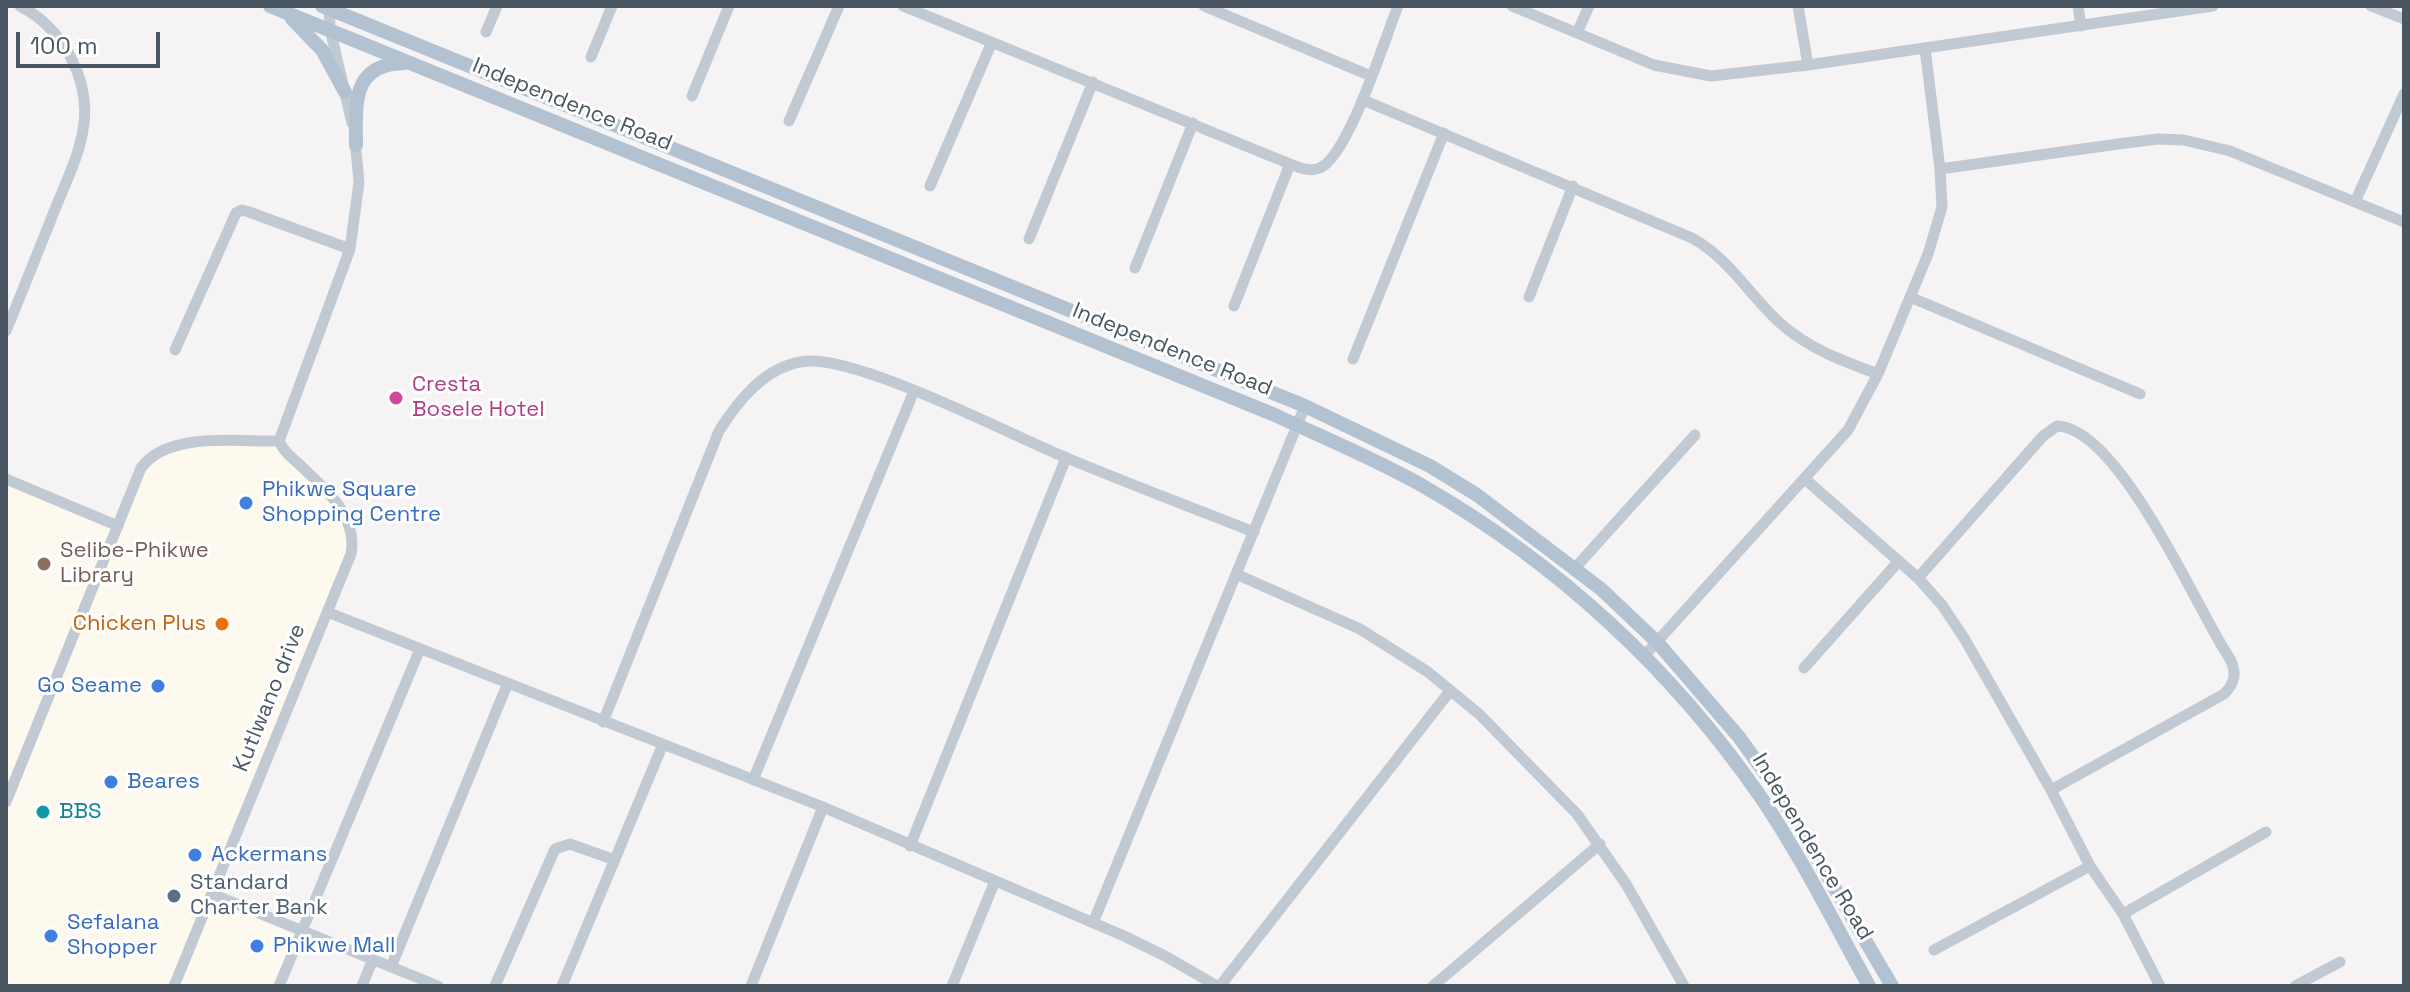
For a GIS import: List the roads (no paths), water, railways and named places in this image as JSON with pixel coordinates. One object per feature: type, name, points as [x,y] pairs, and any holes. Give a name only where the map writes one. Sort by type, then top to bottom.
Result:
[{"type":"main road","points":[[356,6],[386,32]]},
{"type":"main road","name":"Independence Road","points":[[327,7],[1305,406],[1430,466],[1477,495],[1601,589],[1657,642],[1739,737],[1777,790],[1892,986]]},
{"type":"main road","points":[[277,9],[322,50],[345,92]]},
{"type":"main road","name":"Independence Road","points":[[277,9],[1297,426],[1421,485],[1468,514],[1577,594],[1645,655],[1690,704],[1761,798],[1869,986]]},
{"type":"main road","points":[[356,145],[357,95],[362,81],[380,67],[410,63]]},
{"type":"street","points":[[6,331],[78,151],[85,113],[80,82],[61,41],[46,25],[20,6]]},
{"type":"street","points":[[486,32],[497,6]]},
{"type":"street","points":[[591,57],[612,6]]},
{"type":"street","points":[[692,96],[729,6]]},
{"type":"street","points":[[789,121],[839,6]]},
{"type":"street","points":[[903,6],[1290,164],[1313,170],[1332,159],[1363,100],[1398,6]]},
{"type":"street","points":[[1204,6],[1371,76]]},
{"type":"street","points":[[1512,6],[1654,65],[1698,75],[1725,76],[2213,6]]},
{"type":"street","points":[[1577,33],[1589,6]]},
{"type":"street","points":[[1798,6],[1808,65]]},
{"type":"street","points":[[2078,6],[2081,26]]},
{"type":"street","points":[[2371,6],[2404,19]]},
{"type":"street","points":[[6,802],[141,468],[160,450],[185,443],[279,441],[350,249],[359,182],[356,145],[327,7]]},
{"type":"street","points":[[930,186],[992,42]]},
{"type":"street","points":[[1645,655],[1848,430],[1878,374],[1939,225],[1942,207],[1925,49]]},
{"type":"street","points":[[1029,239],[1093,82]]},
{"type":"street","points":[[2355,202],[2404,94]]},
{"type":"street","points":[[1363,100],[1699,241],[1799,338],[1847,363],[1878,374]]},
{"type":"street","points":[[1135,268],[1193,123]]},
{"type":"street","points":[[1353,359],[1444,133]]},
{"type":"street","points":[[1940,169],[2158,139],[2184,140],[2230,151],[2404,222]]},
{"type":"street","points":[[1234,306],[1290,164]]},
{"type":"street","points":[[1529,297],[1573,186]]},
{"type":"street","points":[[175,350],[236,213],[242,210],[249,212],[350,249]]},
{"type":"street","points":[[1910,297],[2140,394]]},
{"type":"street","points":[[603,722],[719,431],[739,401],[764,378],[787,366],[809,361],[827,362],[870,374],[1066,458],[1254,532]]},
{"type":"street","points":[[753,780],[914,391]]},
{"type":"street","points":[[1093,923],[1305,406]]},
{"type":"street","points":[[1918,578],[2043,436],[2057,426],[2076,430],[2107,457],[2134,490],[2230,659],[2234,677],[2224,694],[2051,790]]},
{"type":"street","points":[[1575,568],[1695,435]]},
{"type":"street","name":"Kutlwano drive","points":[[174,986],[351,554],[351,528],[335,500],[285,452],[279,441]]},
{"type":"street","points":[[910,846],[1066,458]]},
{"type":"street","points":[[6,479],[118,526]]},
{"type":"street","points":[[1805,479],[1918,578],[1942,605],[2051,790],[2090,866],[2123,914],[2160,986]]},
{"type":"street","points":[[1804,668],[1898,562]]},
{"type":"street","points":[[1236,574],[1360,629],[1428,672],[1503,736],[1577,814],[1600,844],[1684,986]]},
{"type":"street","points":[[327,612],[823,807],[1093,923],[1165,956],[1218,986],[1450,691]]},
{"type":"street","points":[[279,986],[420,649]]},
{"type":"street","points":[[391,967],[507,685]]},
{"type":"street","points":[[562,986],[663,744]]},
{"type":"street","points":[[751,986],[823,807]]},
{"type":"street","points":[[2123,914],[2266,832]]},
{"type":"street","points":[[495,986],[555,849],[570,844],[615,860]]},
{"type":"street","points":[[1433,986],[1600,844]]},
{"type":"street","points":[[1934,950],[2090,866]]},
{"type":"street","points":[[952,986],[995,881]]},
{"type":"street","points":[[212,894],[438,986]]},
{"type":"street","points":[[362,986],[373,959]]},
{"type":"street","points":[[2295,986],[2340,962]]},
{"type":"place","name":"Cresta Bosele Hotel","points":[[396,398]]},
{"type":"place","name":"Phikwe Square Shopping Centre","points":[[246,503]]},
{"type":"place","name":"Selibe-Phikwe Library","points":[[44,564]]},
{"type":"place","name":"Chicken Plus","points":[[222,624]]},
{"type":"place","name":"Go Seame","points":[[158,686]]},
{"type":"place","name":"Beares","points":[[111,782]]},
{"type":"place","name":"BBS","points":[[43,812]]},
{"type":"place","name":"Ackermans","points":[[195,855]]},
{"type":"place","name":"Standard Charter Bank","points":[[174,896]]},
{"type":"place","name":"Sefalana Shopper","points":[[51,936]]},
{"type":"place","name":"Phikwe Mall","points":[[257,946]]}]
